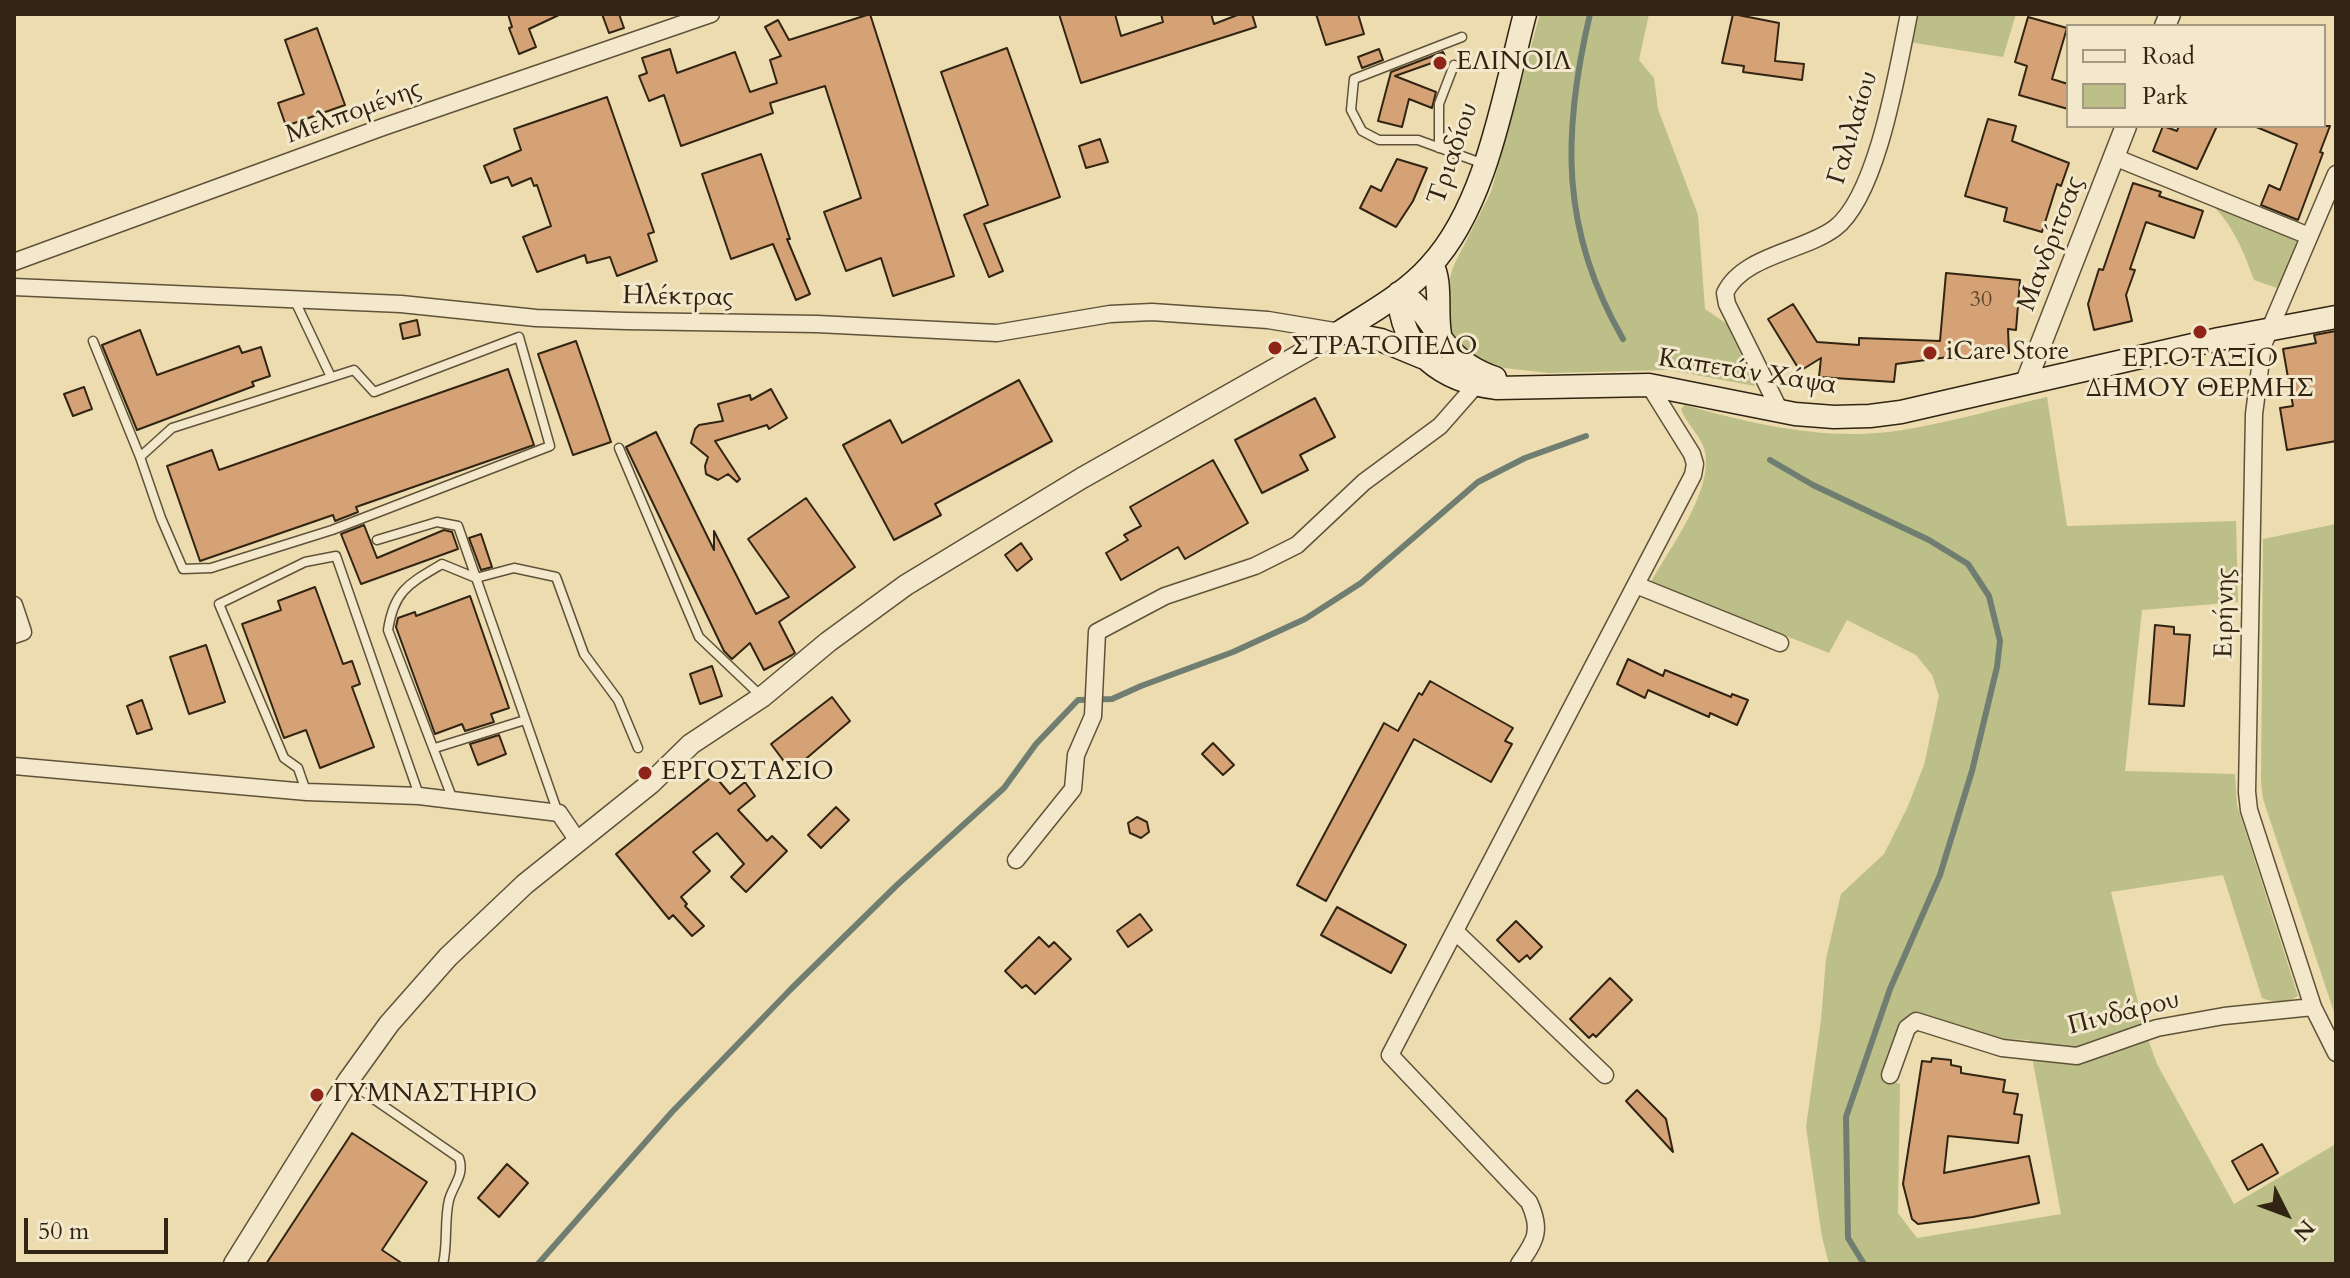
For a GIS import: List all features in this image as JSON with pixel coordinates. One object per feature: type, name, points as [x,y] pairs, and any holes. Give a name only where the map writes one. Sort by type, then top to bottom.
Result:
[{"type":"main road","name":"Τριαδίου","points":[[1340,332],[1399,293],[1432,265],[1463,217],[1485,165],[1525,14]]},
{"type":"main road","points":[[1432,265],[1437,275],[1437,315],[1441,339]]},
{"type":"main road","name":"Καπετάν Χάψα","points":[[1399,293],[1414,302],[1441,339],[1473,369],[1523,386]]},
{"type":"main road","points":[[1399,293],[1402,319],[1422,357]]},
{"type":"main road","name":"Καπετάν Χάψα","points":[[1340,332],[1371,337],[1422,357],[1444,372],[1476,385],[1497,388],[1649,385],[1780,411],[1834,417],[1901,412],[2026,382],[2336,317]]},
{"type":"street","name":"Μελπομένης","points":[[14,262],[383,127],[711,14]]},
{"type":"street","name":"Γαλιλαίου","points":[[1780,411],[1727,304],[1725,293],[1731,283],[1748,270],[1834,229],[1856,204],[1880,140],[1909,14]]},
{"type":"street","name":"Μανδρίτσας","points":[[2026,382],[2125,128]]},
{"type":"street","points":[[2114,157],[2309,236]]},
{"type":"street","name":"Ειρήνης","points":[[2336,174],[2269,329],[2260,359],[2254,414],[2247,792],[2249,810],[2313,1007],[2336,1053]]},
{"type":"street","name":"Ηλέκτρας","points":[[14,287],[401,304],[536,318],[817,324],[997,333],[1110,314],[1152,312],[1268,320],[1340,332]]},
{"type":"street","points":[[234,1264],[348,1081],[389,1024],[448,957],[496,909],[650,784],[691,744],[762,697],[828,642],[942,562],[1082,478],[1340,332]]},
{"type":"street","points":[[1016,860],[1073,789],[1076,755],[1093,716],[1097,632],[1165,596],[1255,566],[1297,545],[1364,482],[1440,426],[1476,385]]},
{"type":"street","points":[[1519,1264],[1537,1231],[1536,1216],[1529,1202],[1390,1055],[1693,475],[1695,464],[1692,454],[1649,385]]},
{"type":"street","points":[[1636,585],[1780,643]]},
{"type":"street","points":[[14,605],[23,632],[14,635]]},
{"type":"street","points":[[14,766],[307,792],[419,796],[559,813],[578,841]]},
{"type":"street","points":[[1455,931],[1605,1075]]},
{"type":"street","name":"Πινδάρου","points":[[1890,1075],[1907,1028],[1916,1021],[2002,1048],[2077,1056],[2157,1028],[2224,1016],[2313,1007]]},
{"type":"lane","points":[[1462,37],[1354,79],[1351,110],[1362,131],[1379,140],[1418,140],[1485,165]]},
{"type":"lane","points":[[1439,148],[1439,104],[1454,65]]},
{"type":"lane","points":[[294,299],[331,377]]},
{"type":"lane","points":[[93,341],[183,569],[211,568],[332,530],[550,446],[519,337],[374,392],[354,370],[331,377],[172,428],[140,457]]},
{"type":"lane","points":[[619,448],[699,637],[762,697]]},
{"type":"lane","points":[[377,540],[437,522],[458,526],[559,813]]},
{"type":"lane","points":[[307,792],[298,768],[284,758],[219,604],[305,562],[336,556],[419,796]]},
{"type":"lane","points":[[453,800],[388,630],[392,607],[408,583],[442,564],[476,578],[514,568],[556,577],[584,654],[618,700],[638,748]]},
{"type":"lane","points":[[435,748],[525,720]]},
{"type":"lane","points":[[348,1081],[459,1158],[461,1171],[448,1205],[447,1247],[443,1264]]},
{"type":"green space","points":[[1540,14],[1649,14],[1639,60],[1654,78],[1658,109],[1698,215],[1705,309],[1727,324],[1755,386],[1669,370],[1549,373],[1504,368],[1471,356],[1449,333],[1447,289],[1453,267],[1491,192]]},
{"type":"green space","points":[[1914,14],[2016,14],[2003,57],[1909,42]]},
{"type":"green space","points":[[2209,202],[2296,238],[2299,243],[2277,288],[2254,280],[2231,228]]},
{"type":"green space","points":[[2047,397],[2067,526],[2236,521],[2238,602],[2142,610],[2125,771],[2235,774],[2237,805],[2298,996],[2280,1002],[2262,998],[2223,875],[2111,892],[2145,1031],[2157,1064],[2234,1204],[2336,1144],[2336,1264],[1829,1264],[1822,1237],[1806,1127],[1826,959],[1841,894],[1884,854],[1908,806],[1924,765],[1939,696],[1932,675],[1916,655],[1847,620],[1829,653],[1651,582],[1688,519],[1703,484],[1706,467],[1703,446],[1681,409],[1685,405],[1793,430],[1848,434],[1903,430]],"holes":[[[1912,1013],[2002,1039],[2029,1040],[2061,1214],[1917,1238],[1898,1213],[1900,1084],[1886,1078],[1887,1055]]]},
{"type":"green space","points":[[2336,524],[2336,1018],[2263,799],[2261,782],[2263,539]]},
{"type":"building","points":[[508,14],[561,14],[529,29],[536,47],[519,54],[509,28],[512,27]]},
{"type":"building","points":[[602,14],[619,14],[624,28],[609,33]]},
{"type":"building","points":[[870,14],[954,276],[893,296],[881,258],[846,271],[824,212],[861,198],[825,86],[770,103],[773,113],[681,146],[664,95],[649,101],[639,76],[647,73],[642,58],[670,49],[677,73],[735,52],[750,92],[777,83],[770,60],[781,56],[765,27],[778,20],[789,40]]},
{"type":"building","points":[[1059,14],[1115,14],[1121,36],[1163,22],[1161,14],[1211,14],[1214,24],[1240,14],[1252,14],[1256,27],[1081,83]]},
{"type":"building","points":[[1316,14],[1358,14],[1364,34],[1326,45]]},
{"type":"building","points":[[1733,14],[1779,23],[1775,61],[1804,64],[1802,80],[1743,72],[1744,66],[1722,63]]},
{"type":"building","points":[[2028,17],[2066,28],[2052,79],[2066,83],[2066,108],[2019,95],[2027,66],[2015,62]]},
{"type":"building","points":[[317,28],[345,105],[286,126],[278,103],[304,94],[285,40]]},
{"type":"building","points":[[1007,48],[1060,197],[984,224],[1003,271],[989,277],[964,215],[988,205],[941,72]]},
{"type":"building","points":[[1379,49],[1383,60],[1362,68],[1358,57]]},
{"type":"building","points":[[1443,52],[1446,58],[1395,76],[1436,92],[1432,108],[1409,99],[1402,127],[1378,121],[1391,72]]},
{"type":"building","points":[[607,97],[654,232],[648,234],[657,261],[617,276],[610,257],[587,263],[585,255],[537,272],[523,237],[551,226],[537,185],[534,186],[531,178],[512,186],[508,177],[491,183],[484,166],[521,150],[514,129]]},
{"type":"building","points":[[1988,119],[2016,126],[2012,141],[2069,163],[2061,186],[2057,184],[2042,232],[2004,221],[2007,208],[1965,196]]},
{"type":"building","points":[[2330,126],[2298,220],[2261,205],[2269,185],[2280,190],[2297,144],[2259,128]]},
{"type":"building","points":[[2162,128],[2177,131],[2178,128],[2216,128],[2197,169],[2153,151]]},
{"type":"building","points":[[1100,139],[1108,162],[1086,168],[1079,146]]},
{"type":"building","points":[[761,154],[790,239],[787,239],[810,294],[796,300],[773,244],[731,259],[702,174]]},
{"type":"building","points":[[1397,159],[1427,168],[1413,201],[1396,227],[1360,208],[1371,186],[1381,191]]},
{"type":"building","points":[[2133,183],[2161,192],[2159,196],[2203,211],[2194,238],[2146,222],[2130,269],[2135,270],[2126,295],[2132,321],[2094,330],[2088,304]]},
{"type":"building","points":[[1946,273],[2020,280],[2016,330],[2008,329],[2009,353],[1896,364],[1894,382],[1819,377],[1821,358],[1800,371],[1768,319],[1793,304],[1817,342],[1859,345],[1859,338],[1940,341]]},
{"type":"building","points":[[417,320],[420,335],[403,339],[400,324]]},
{"type":"building","points":[[140,330],[157,375],[239,346],[242,353],[261,347],[270,376],[252,382],[254,386],[137,430],[102,345]]},
{"type":"building","points":[[2336,331],[2336,441],[2287,450],[2280,408],[2293,406],[2283,349],[2316,343],[2314,335]]},
{"type":"building","points":[[576,341],[611,442],[573,455],[538,354]]},
{"type":"building","points":[[508,369],[534,445],[356,507],[358,512],[335,521],[333,515],[200,561],[167,466],[212,450],[219,470]]},
{"type":"building","points":[[1019,380],[1052,441],[935,504],[941,515],[894,540],[843,445],[890,420],[902,443]]},
{"type":"building","points":[[84,387],[92,409],[73,416],[64,394]]},
{"type":"building","points":[[771,389],[787,418],[769,429],[767,425],[715,441],[740,479],[737,482],[728,474],[718,480],[706,474],[708,457],[691,443],[695,429],[699,425],[723,421],[718,404],[750,395],[751,400]]},
{"type":"building","points":[[1315,398],[1335,437],[1300,455],[1308,470],[1262,493],[1235,440]]},
{"type":"building","points":[[656,432],[714,550],[714,531],[756,614],[789,597],[748,539],[806,498],[855,567],[779,622],[795,653],[764,670],[750,643],[732,659],[724,651],[626,447]]},
{"type":"building","points":[[1213,460],[1248,523],[1185,559],[1178,547],[1121,580],[1106,553],[1128,540],[1124,535],[1141,526],[1130,507]]},
{"type":"building","points":[[364,525],[377,558],[444,530],[452,532],[458,549],[361,584],[341,534]]},
{"type":"building","points":[[481,534],[492,567],[481,570],[469,538]]},
{"type":"building","points":[[1021,543],[1032,559],[1017,571],[1005,555]]},
{"type":"building","points":[[315,587],[343,664],[352,661],[360,684],[352,687],[374,747],[320,768],[306,730],[284,738],[242,624],[281,610],[278,601]]},
{"type":"building","points":[[470,596],[509,708],[491,714],[494,722],[465,731],[462,724],[435,734],[396,627],[398,618],[415,612],[416,616]]},
{"type":"building","points":[[2155,625],[2174,627],[2174,634],[2190,635],[2184,706],[2149,704]]},
{"type":"building","points":[[206,645],[225,702],[189,714],[170,657]]},
{"type":"building","points":[[1628,659],[1663,676],[1665,670],[1731,697],[1732,694],[1748,700],[1737,725],[1710,713],[1709,717],[1648,690],[1645,698],[1617,684]]},
{"type":"building","points":[[712,666],[722,696],[700,704],[690,674]]},
{"type":"building","points":[[1430,681],[1513,728],[1505,741],[1512,744],[1491,782],[1414,739],[1326,901],[1297,885],[1384,723],[1398,731],[1419,693],[1422,695]]},
{"type":"building","points":[[832,697],[850,721],[794,769],[792,766],[789,768],[771,744]]},
{"type":"building","points":[[142,700],[152,729],[137,734],[127,706]]},
{"type":"building","points":[[499,735],[506,754],[478,765],[470,744]]},
{"type":"building","points":[[1213,743],[1234,765],[1223,775],[1202,754]]},
{"type":"building","points":[[714,775],[730,794],[745,782],[755,796],[738,810],[767,841],[772,836],[787,851],[746,892],[731,877],[744,864],[717,833],[693,852],[710,871],[681,897],[687,904],[685,906],[704,926],[692,936],[673,915],[669,919],[616,854]]},
{"type":"building","points":[[836,807],[849,820],[821,848],[808,835]]},
{"type":"building","points":[[1137,817],[1147,822],[1149,832],[1141,838],[1130,833],[1128,823]]},
{"type":"building","points":[[1337,907],[1406,945],[1391,973],[1321,935]]},
{"type":"building","points":[[1140,914],[1152,930],[1128,947],[1117,931]]},
{"type":"building","points":[[1516,921],[1542,947],[1530,959],[1527,955],[1519,962],[1497,940]]},
{"type":"building","points":[[1039,937],[1049,947],[1054,942],[1071,959],[1035,994],[1026,985],[1022,988],[1005,971]]},
{"type":"building","points":[[1610,978],[1632,1000],[1596,1037],[1593,1034],[1589,1038],[1570,1019]]},
{"type":"building","points":[[1932,1058],[1951,1060],[1951,1065],[1961,1067],[1961,1073],[2005,1080],[2003,1092],[2018,1094],[2014,1114],[2022,1115],[2018,1143],[1948,1136],[1944,1173],[2029,1156],[2039,1203],[1973,1217],[1918,1224],[1912,1219],[1903,1184],[1922,1061],[1931,1062]]},
{"type":"building","points":[[1637,1090],[1666,1119],[1673,1152],[1626,1101]]},
{"type":"building","points":[[352,1133],[427,1182],[382,1250],[403,1264],[266,1264]]},
{"type":"building","points":[[2262,1144],[2278,1173],[2248,1190],[2232,1161]]},
{"type":"building","points":[[507,1164],[528,1183],[499,1217],[478,1198]]},
{"type":"waterway","points":[[1590,14],[1574,100],[1572,180],[1577,220],[1587,259],[1602,299],[1623,339]]},
{"type":"waterway","points":[[538,1264],[672,1112],[897,885],[1004,788],[1036,744],[1078,700],[1112,699],[1233,652],[1305,619],[1361,583],[1478,482],[1525,458],[1586,436]]},
{"type":"waterway","points":[[1770,460],[1813,485],[1929,540],[1968,564],[1989,596],[2000,641],[1997,667],[1972,771],[1940,875],[1890,989],[1846,1117],[1848,1238],[1864,1264]]},
{"type":"place","name":"ΕΛΙΝΟΙΛ","points":[[1440,63]]},
{"type":"place","name":"ΕΡΓΟΤΑΞΙΟ ΔΗΜΟΥ ΘΕΡΜΗΣ","points":[[2200,332]]},
{"type":"place","name":"ΣΤΡΑΤΟΠΕΔΟ","points":[[1275,348]]},
{"type":"place","name":"iCare Store","points":[[1930,353]]},
{"type":"place","name":"ΕΡΓΟΣΤΑΣΙΟ","points":[[645,773]]},
{"type":"place","name":"ΓΥΜΝΑΣΤΗΡΙΟ","points":[[317,1095]]}]
